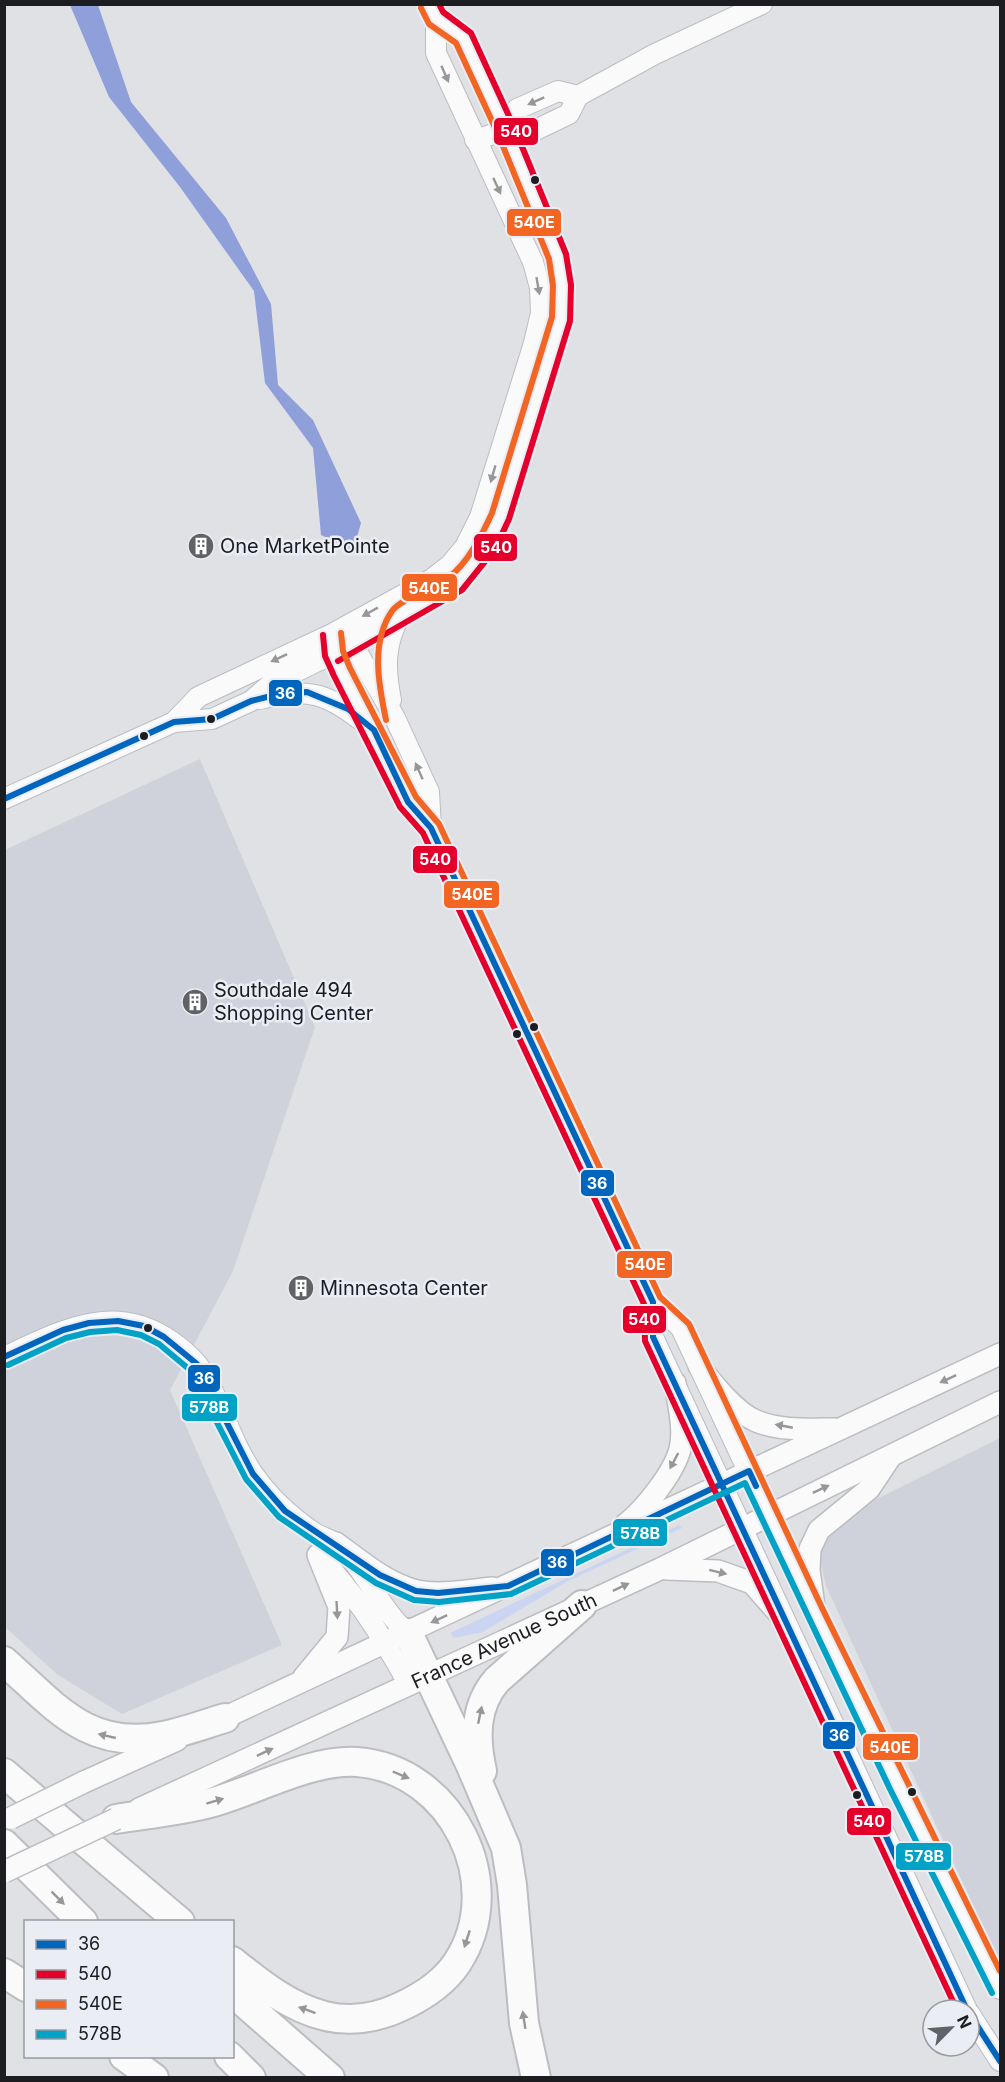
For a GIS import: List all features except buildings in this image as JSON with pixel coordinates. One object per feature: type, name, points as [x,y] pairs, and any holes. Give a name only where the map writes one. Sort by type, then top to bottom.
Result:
[{"type":"highway","points":[[491,1814],[479,1756],[478,1719],[483,1702],[497,1680],[582,1605]]},
{"type":"highway","points":[[397,1638],[491,1814],[506,1848],[520,1987],[536,2078]]},
{"type":"highway","points":[[4,1661],[77,1725],[96,1734],[116,1739],[163,1736],[225,1718]]},
{"type":"highway","points":[[116,1819],[209,1803],[325,1765],[358,1762],[378,1766],[413,1780],[429,1792],[454,1818],[470,1852],[473,1867],[475,1902],[472,1922],[467,1942],[457,1963],[420,1998],[379,2015],[345,2020],[324,2016],[298,2006],[271,1992],[234,1963]]},
{"type":"highway","points":[[4,1775],[151,1920]]},
{"type":"highway","points":[[4,1775],[178,1920]]},
{"type":"highway","points":[[6,1826],[81,1920]]},
{"type":"highway","points":[[4,1973],[24,1986]]},
{"type":"highway","points":[[234,1994],[330,2078]]},
{"type":"highway","points":[[127,2058],[154,2078]]},
{"type":"highway","points":[[231,2058],[251,2078]]},
{"type":"main road","points":[[6,1826],[84,1782],[601,1543],[1000,1354]]},
{"type":"main road","points":[[699,1366],[721,1394],[756,1421],[798,1429],[842,1429]]},
{"type":"main road","points":[[601,1543],[637,1515],[663,1482],[680,1450],[681,1425],[675,1383]]},
{"type":"main road","name":"France Avenue South","points":[[4,1872],[660,1569],[1000,1402]]},
{"type":"main road","points":[[815,1614],[808,1570],[810,1549],[819,1530],[869,1489],[892,1455]]},
{"type":"main road","points":[[336,1543],[380,1575],[416,1591],[438,1593],[508,1586]]},
{"type":"main road","points":[[298,1684],[337,1637],[339,1607],[318,1555]]},
{"type":"main road","points":[[660,1569],[718,1570],[752,1583],[782,1617]]},
{"type":"street","points":[[475,140],[506,130],[517,109],[558,91],[578,96],[655,54],[762,4]]},
{"type":"street","points":[[174,722],[198,696],[333,644],[352,643],[456,583],[488,544],[500,516],[526,423],[561,319],[562,286],[558,257],[506,130],[463,37],[433,11]]},
{"type":"street","points":[[251,701],[271,684],[432,579],[450,565],[465,547],[480,517],[505,428],[529,362],[541,313],[540,288],[533,262],[436,53],[433,11]]},
{"type":"street","points":[[395,717],[385,671],[387,647],[400,616]]},
{"type":"street","points":[[352,643],[395,717],[429,792],[431,828]]},
{"type":"street","points":[[333,644],[408,802],[431,828],[653,1302],[681,1329],[815,1614],[1000,1989]]},
{"type":"street","points":[[4,799],[174,722],[212,719],[251,701],[282,693],[307,692],[348,709],[374,730]]},
{"type":"street","points":[[653,1302],[653,1337],[740,1528],[961,1998]]},
{"type":"street","points":[[4,1357],[63,1330],[89,1323],[118,1321],[144,1326],[164,1337],[198,1364],[259,1482],[285,1511],[315,1534],[336,1543],[359,1570],[397,1624],[397,1638]]},
{"type":"street","points":[[315,1534],[318,1555],[397,1638]]},
{"type":"street","points":[[981,2032],[1000,2061]]},
{"type":"shaded area","points":[[200,759],[315,1027],[233,1271],[170,1390],[282,1645],[122,1714],[58,1675],[5,1627],[5,850]]},
{"type":"shaded area","points":[[1000,1438],[1000,1964],[826,1586],[818,1552],[842,1516]]},
{"type":"shaded area","points":[[679,1525],[682,1528],[568,1581],[483,1632],[454,1638],[450,1633]]},
{"type":"water","points":[[70,5],[98,5],[131,102],[226,218],[271,304],[278,385],[313,420],[361,523],[353,551],[321,535],[313,448],[265,383],[254,291],[180,187],[109,97]]},
{"type":"transit line","name":"540","points":[[338,661],[462,590],[495,549],[509,519],[570,321],[571,285],[566,254],[514,127],[471,33],[443,12],[439,4]]},
{"type":"transit line","name":"540E","points":[[386,720],[378,665],[385,623],[396,607],[455,572],[479,539],[492,513],[552,317],[553,286],[549,259],[498,134],[456,43],[429,24],[421,8]]},
{"type":"transit line","name":"540E","points":[[341,633],[343,651],[350,668],[416,797],[439,824],[660,1297],[689,1324],[823,1610],[1000,1971]]},
{"type":"transit line","name":"540","points":[[323,635],[325,656],[334,676],[400,807],[423,833],[644,1304],[645,1341],[951,1998]]},
{"type":"transit line","name":"36","points":[[4,799],[174,722],[212,719],[251,701],[283,693],[307,692],[348,709],[374,730],[408,802],[431,828],[653,1302],[653,1337],[961,1998]]},
{"type":"transit line","name":"36","points":[[4,1357],[63,1330],[89,1323],[118,1321],[144,1326],[164,1337],[197,1364],[253,1474],[285,1511],[380,1575],[416,1591],[438,1593],[508,1586],[749,1471],[756,1486]]},
{"type":"transit line","name":"578B","points":[[8,1365],[66,1338],[90,1332],[117,1330],[141,1335],[159,1344],[190,1370],[246,1479],[279,1517],[376,1583],[414,1600],[439,1602],[511,1594],[745,1483],[890,1789],[992,1993]]},
{"type":"transit line","name":"36","points":[[981,2032],[1000,2061]]},
{"type":"place","name":"One MarketPointe","points":[[201,546]]},
{"type":"place","name":"Southdale 494 Shopping Center","points":[[195,1002]]},
{"type":"place","name":"Minnesota Center","points":[[301,1288]]}]
